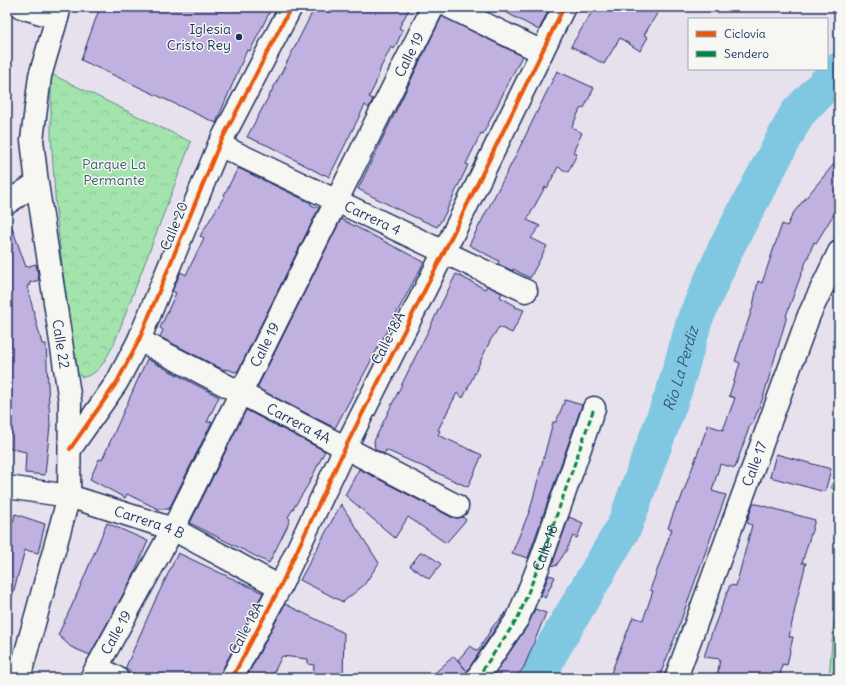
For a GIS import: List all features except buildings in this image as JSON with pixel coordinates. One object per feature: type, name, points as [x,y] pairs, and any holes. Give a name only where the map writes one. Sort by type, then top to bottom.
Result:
[{"type":"street","points":[[21,7],[58,12]]},
{"type":"street","name":"Calle 20","points":[[70,449],[117,382],[139,340],[219,145],[290,7]]},
{"type":"street","name":"Calle 19","points":[[94,672],[173,529],[433,7]]},
{"type":"street","points":[[450,7],[542,52]]},
{"type":"street","name":"Calle 18A","points":[[232,678],[280,587],[345,448],[444,252],[564,7]]},
{"type":"street","name":"Calle 22","points":[[18,678],[69,496],[70,401],[37,183],[32,140],[40,76],[58,12]]},
{"type":"street","name":"Carrera 4","points":[[219,145],[526,291]]},
{"type":"street","points":[[7,203],[37,183]]},
{"type":"street","name":"Calle 17","points":[[676,678],[809,315],[839,252]]},
{"type":"street","name":"Carrera 4A","points":[[139,340],[457,506]]},
{"type":"street","name":"Calle 18","points":[[477,678],[518,618],[541,560],[594,408]]},
{"type":"street","name":"Carrera 4 B","points":[[7,487],[69,496],[173,529],[280,587]]},
{"type":"street","points":[[94,672],[117,678]]},
{"type":"green space","name":"Parque La Permante","points":[[51,74],[191,142],[114,344],[105,360],[97,370],[88,376],[82,377],[76,371],[73,361],[56,211],[51,135]]},
{"type":"green space","points":[[839,462],[839,490],[831,488]]},
{"type":"green space","points":[[835,607],[839,607],[839,678],[829,678]]},
{"type":"waterway","name":"Río La Perdiz","points":[[538,678],[551,651],[624,527],[674,391],[695,319],[726,248],[797,114],[839,70]]},
{"type":"marked path","points":[[477,678],[518,618],[541,560],[594,408]]},
{"type":"cycle path","points":[[70,449],[117,382],[139,340],[219,145],[291,7]]},
{"type":"cycle path","points":[[232,678],[280,587],[345,448],[444,252],[564,7]]},
{"type":"place","name":"Iglesia Cristo Rey","points":[[239,37]]}]
